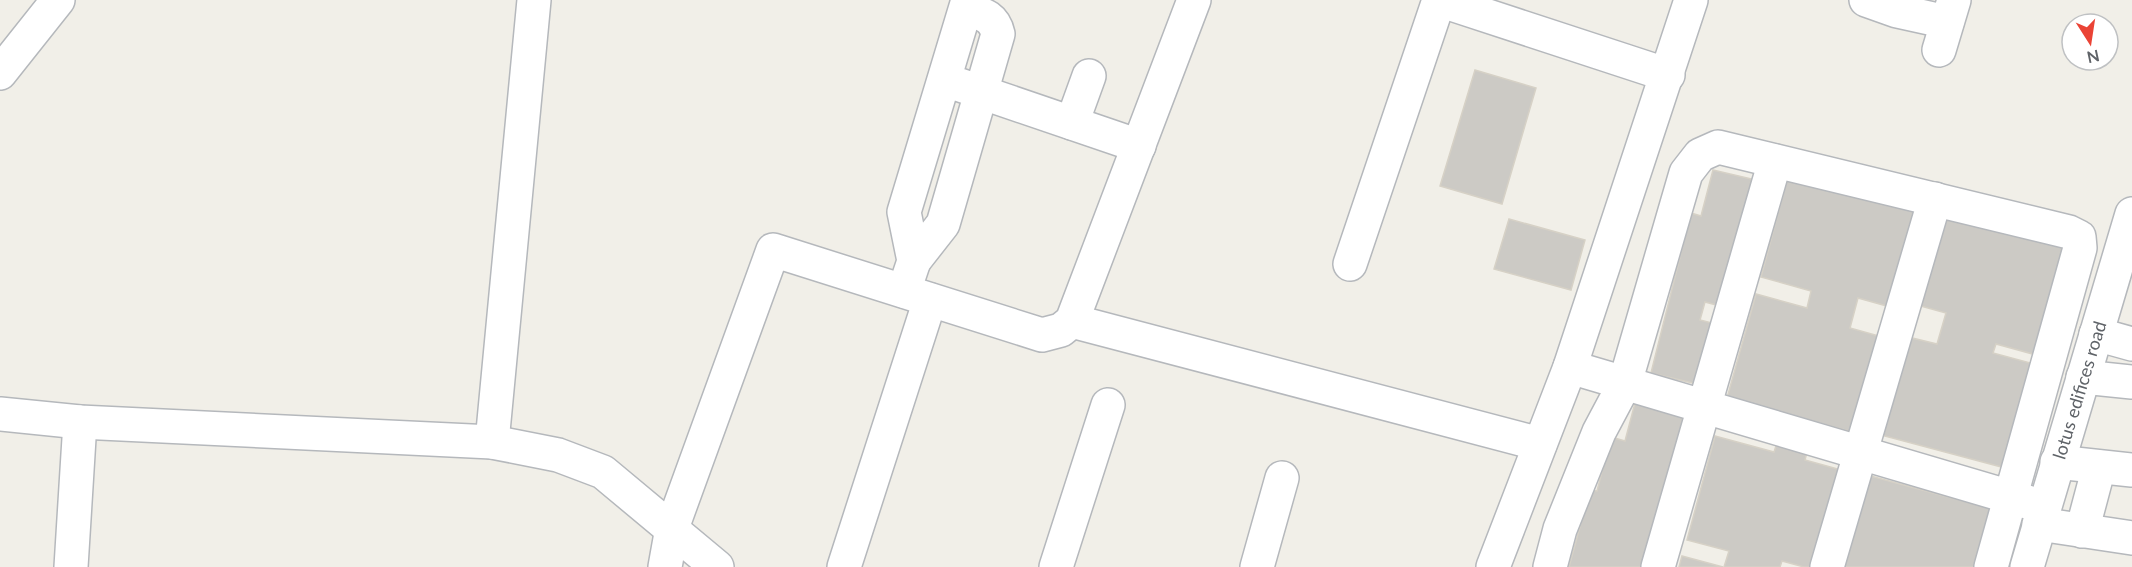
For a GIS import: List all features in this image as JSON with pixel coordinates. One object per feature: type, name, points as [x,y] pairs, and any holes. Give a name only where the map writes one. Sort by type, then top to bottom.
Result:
[{"type":"street","points":[[0,73],[58,0]]},
{"type":"street","points":[[492,442],[534,0]]},
{"type":"street","points":[[665,567],[672,528],[773,250],[1042,335],[1060,330],[1072,321],[1194,0]]},
{"type":"street","points":[[1350,264],[1439,0],[1668,75]]},
{"type":"street","points":[[1493,567],[1570,367],[1691,0]]},
{"type":"street","points":[[1866,0],[1899,6],[1946,24]]},
{"type":"street","points":[[844,567],[917,296],[914,261],[904,212],[967,4],[996,23],[998,34],[943,224],[914,261]]},
{"type":"street","points":[[1072,123],[1089,76]]},
{"type":"street","points":[[944,80],[1138,146]]},
{"type":"street","points":[[1550,567],[1564,518],[1599,432],[1625,383],[1686,173],[1700,155],[1718,147],[2069,232],[2079,237],[2080,248],[1991,567]]},
{"type":"street","points":[[1658,567],[1775,161]]},
{"type":"street","points":[[1827,567],[1935,199]]},
{"type":"street","name":"lotus edifices road","points":[[2027,567],[2132,214]]},
{"type":"street","points":[[1072,321],[1540,444]]},
{"type":"street","points":[[2096,334],[2132,344]]},
{"type":"street","points":[[1570,367],[2012,497],[2041,515],[2082,531],[2132,538]]},
{"type":"street","points":[[2083,377],[2132,382]]},
{"type":"street","points":[[1056,567],[1108,405]]},
{"type":"street","points":[[0,414],[80,422],[492,442],[558,455],[603,472],[717,567]]},
{"type":"street","points":[[71,567],[80,422]]},
{"type":"street","points":[[2060,453],[2132,451]]},
{"type":"street","points":[[2060,453],[2099,467],[2132,470]]},
{"type":"street","points":[[2082,531],[2099,467]]},
{"type":"street","points":[[1257,567],[1282,478]]},
{"type":"building","points":[[1475,70],[1536,88],[1502,204],[1440,186]]},
{"type":"building","points":[[1713,170],[1756,180],[1724,307],[1705,302],[1700,320],[1716,324],[1701,385],[1651,373],[1691,213],[1701,216]]},
{"type":"building","points":[[1789,173],[1924,202],[1894,308],[1858,298],[1850,328],[1886,338],[1860,434],[1727,398],[1756,294],[1807,308],[1811,291],[1761,277]]},
{"type":"building","points":[[1944,206],[2072,241],[2040,356],[1996,344],[1993,353],[2038,365],[2009,469],[1881,435],[1908,337],[1937,344],[1946,313],[1917,305]]},
{"type":"building","points":[[1509,219],[1585,240],[1571,290],[1494,269]]},
{"type":"building","points":[[1635,403],[1685,416],[1648,567],[1569,567],[1590,490],[1597,491],[1611,437],[1625,441]]},
{"type":"building","points":[[1715,436],[1774,452],[1777,443],[1807,452],[1805,460],[1845,471],[1818,567],[1804,567],[1782,561],[1780,567],[1724,567],[1729,551],[1687,540]]},
{"type":"building","points":[[1867,475],[1996,510],[1980,567],[1841,567]]},
{"type":"building","points":[[1682,556],[1723,567],[1679,567]]}]
